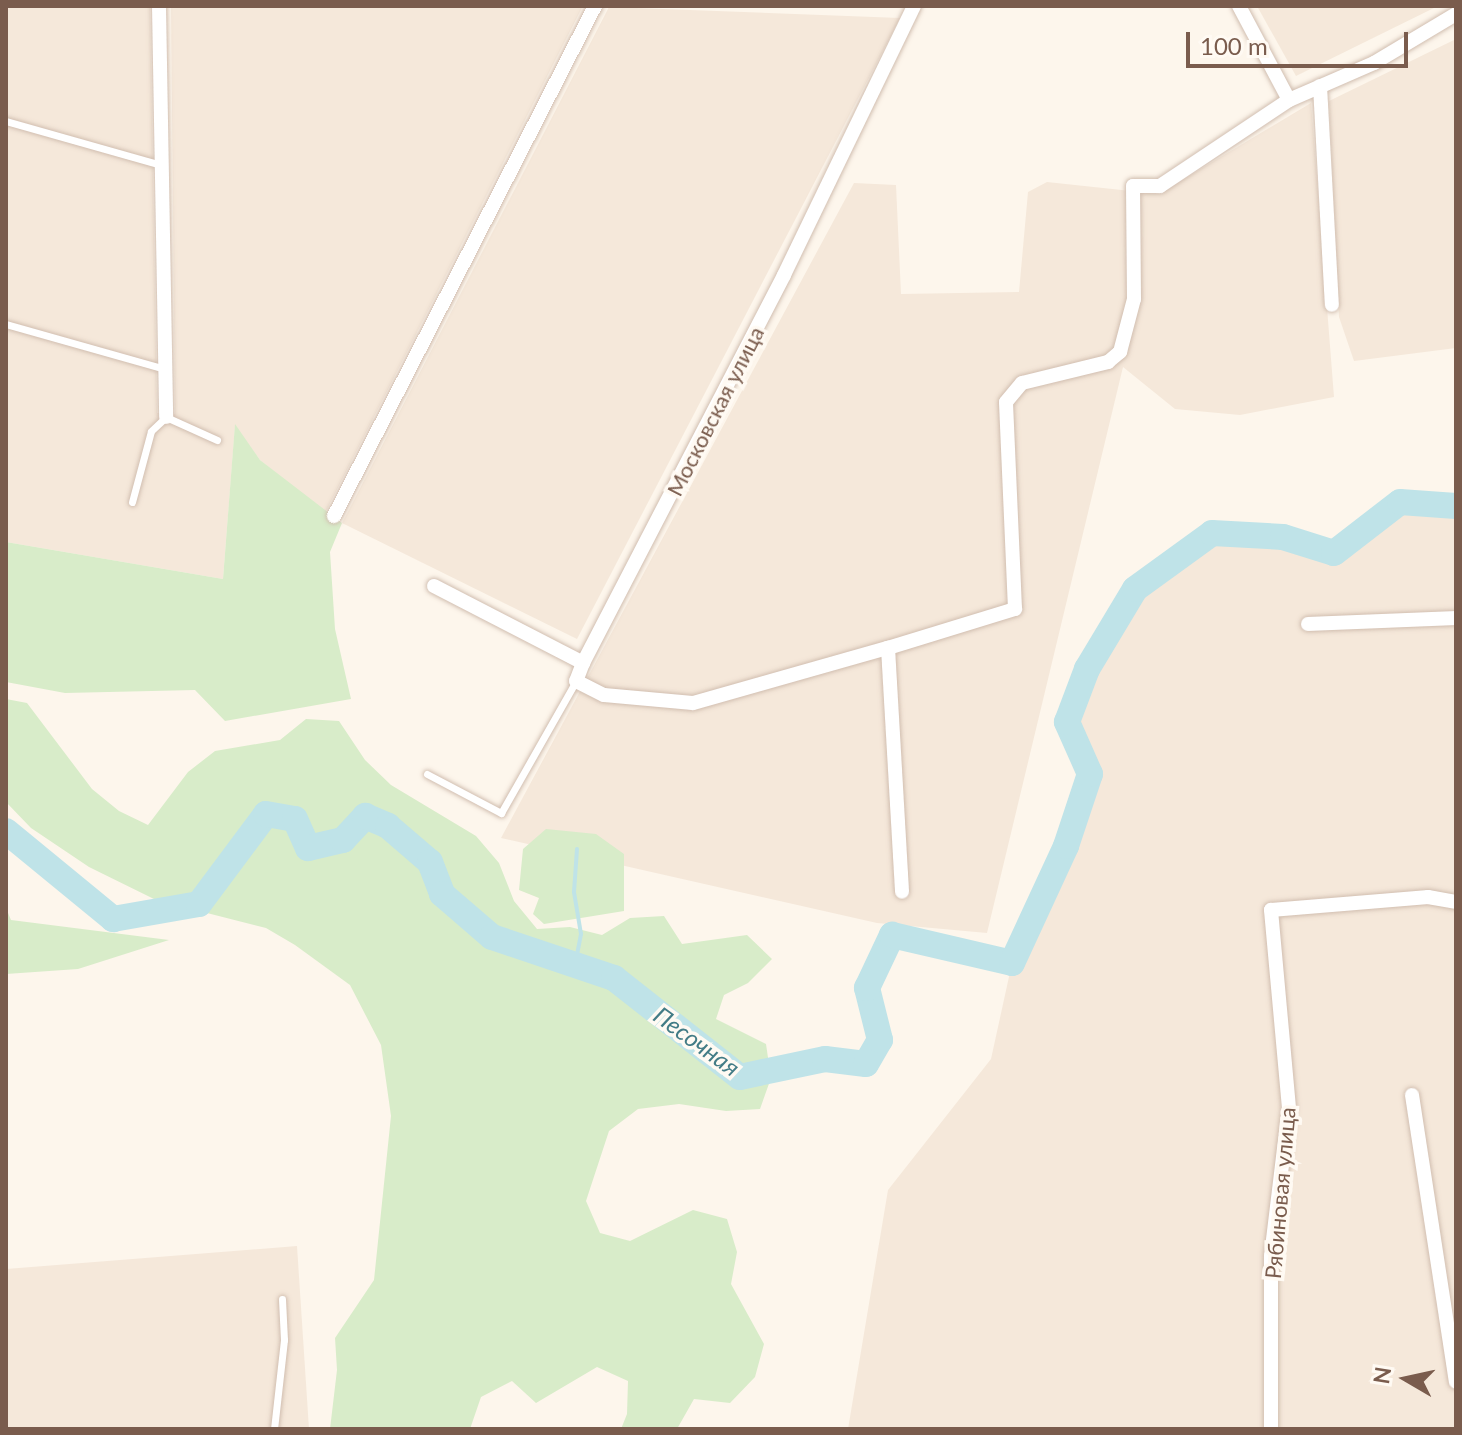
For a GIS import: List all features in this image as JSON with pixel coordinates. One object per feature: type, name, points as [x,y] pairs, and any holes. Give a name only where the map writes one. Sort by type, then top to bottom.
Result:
[{"type":"street","points":[[159,6],[166,417]]},
{"type":"street","points":[[334,516],[595,6]]},
{"type":"street","name":"Московская улица","points":[[576,681],[784,275],[914,6]]},
{"type":"street","points":[[1230,6],[1239,6],[1289,100]]},
{"type":"street","points":[[576,681],[604,695],[693,703],[1015,609],[1006,402],[1012,391],[1022,383],[1108,362],[1120,352],[1134,299],[1133,186],[1160,186],[1289,100],[1374,63],[1456,14]]},
{"type":"street","points":[[1320,86],[1332,305]]},
{"type":"street","points":[[434,586],[583,663]]},
{"type":"street","points":[[1308,624],[1456,618]]},
{"type":"street","points":[[888,648],[902,892]]},
{"type":"street","name":"Рябиновая улица","points":[[1271,1429],[1271,1256],[1289,1108],[1271,910],[1428,897],[1456,902]]},
{"type":"street","points":[[1412,1095],[1456,1382]]},
{"type":"lane","points":[[6,121],[161,165]]},
{"type":"lane","points":[[6,324],[165,369]]},
{"type":"lane","points":[[132,502],[151,431],[166,417],[217,440]]},
{"type":"lane","points":[[427,774],[501,813],[576,681]]},
{"type":"lane","points":[[274,1429],[284,1340],[282,1299]]},
{"type":"shaded area","points":[[6,6],[150,6],[157,413],[175,414],[171,6],[583,6],[325,513],[260,460],[235,426],[223,579],[6,542]]},
{"type":"shaded area","points":[[1257,6],[1438,6],[1296,76]]},
{"type":"shaded area","points":[[609,7],[900,18],[577,639],[342,523]]},
{"type":"shaded area","points":[[1456,39],[1456,348],[1354,361],[1339,317],[1329,101]]},
{"type":"shaded area","points":[[1311,103],[1334,397],[1240,415],[1175,409],[1123,367],[987,933],[877,923],[501,838],[854,183],[896,185],[901,294],[1019,292],[1028,192],[1047,182],[1159,194]]},
{"type":"shaded area","points":[[1400,502],[1456,506],[1456,1429],[848,1429],[888,1190],[991,1059],[1012,963],[1065,846],[1090,774],[1067,722],[1087,669],[1135,589],[1212,533],[1283,537],[1334,553]]},
{"type":"shaded area","points":[[297,1246],[309,1429],[6,1429],[6,1269]]},
{"type":"green space","points":[[235,424],[260,460],[342,523],[330,552],[335,629],[351,699],[225,721],[195,690],[65,693],[6,682],[6,542],[223,579]]},
{"type":"green space","points":[[6,699],[27,703],[92,789],[119,811],[148,825],[188,772],[215,751],[280,740],[306,719],[339,721],[365,760],[391,785],[476,836],[499,863],[514,901],[537,929],[570,927],[602,935],[630,918],[664,916],[682,944],[747,935],[772,959],[748,983],[724,995],[716,1019],[766,1044],[771,1078],[760,1109],[726,1111],[679,1104],[638,1109],[609,1131],[586,1201],[600,1233],[630,1241],[693,1210],[727,1219],[737,1252],[731,1284],[764,1344],[755,1377],[730,1403],[694,1399],[677,1429],[621,1429],[627,1414],[628,1381],[597,1367],[536,1403],[512,1381],[481,1397],[470,1429],[330,1429],[337,1370],[335,1338],[374,1280],[391,1116],[381,1045],[350,985],[295,945],[266,928],[156,900],[89,867],[31,828],[6,802]]},
{"type":"green space","points":[[546,829],[596,834],[624,854],[624,911],[544,924],[533,914],[539,898],[519,890],[523,849]]},
{"type":"green space","points":[[6,908],[11,920],[169,940],[78,969],[6,974]]},
{"type":"waterway","name":"Песочная","points":[[6,831],[113,919],[199,904],[266,814],[295,819],[308,848],[343,840],[365,816],[388,826],[430,862],[442,894],[492,937],[614,978],[740,1077],[825,1059],[866,1064],[880,1040],[867,988],[892,935],[1012,963],[1066,846],[1090,774],[1067,722],[1087,669],[1135,589],[1212,533],[1283,537],[1334,553],[1400,502],[1456,506]]},
{"type":"waterway","points":[[575,965],[581,934],[574,892],[577,849]]}]
